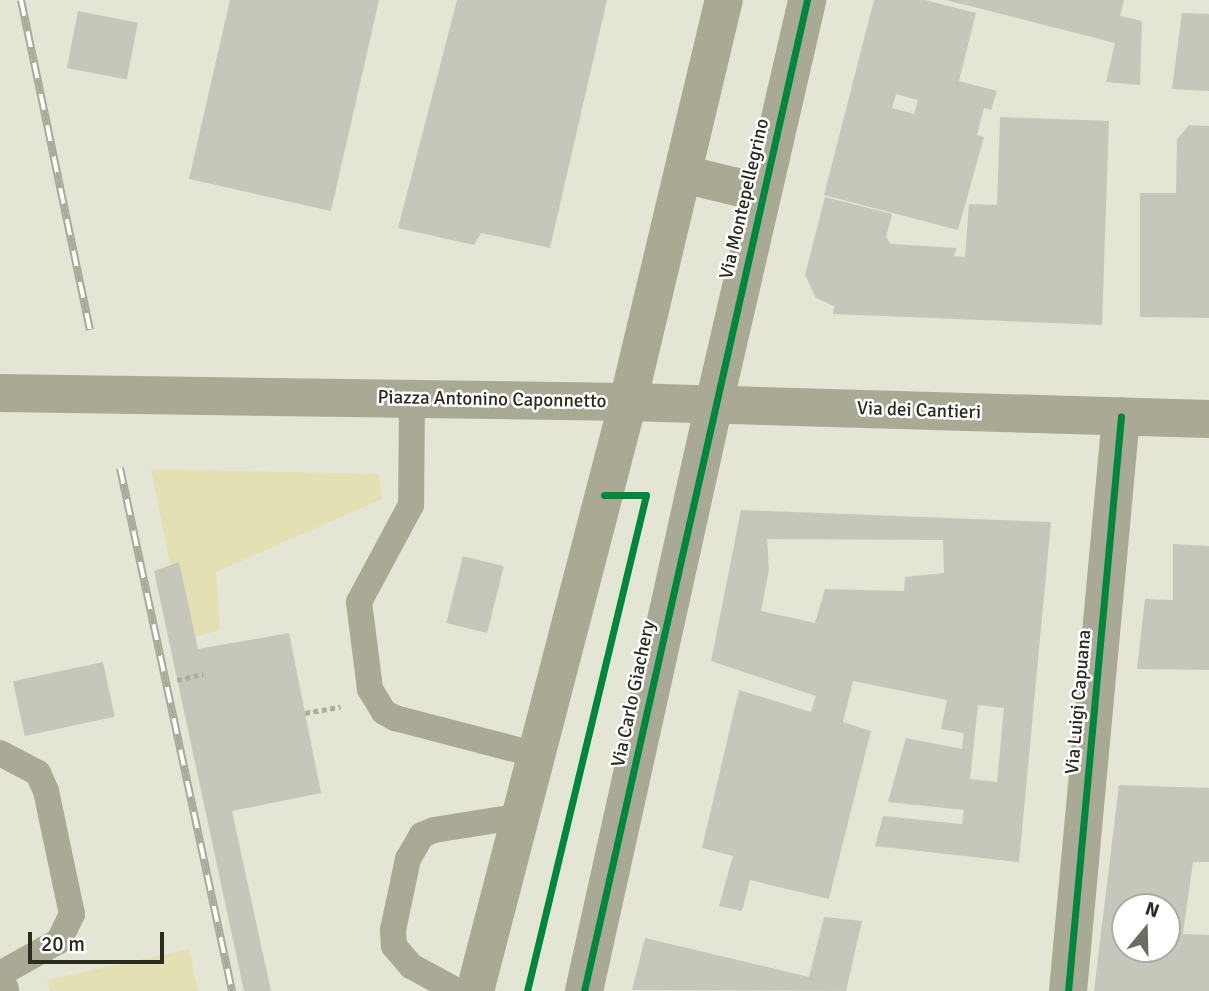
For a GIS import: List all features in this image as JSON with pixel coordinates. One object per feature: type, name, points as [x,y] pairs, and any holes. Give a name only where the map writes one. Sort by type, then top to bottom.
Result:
[{"type":"main road","points":[[628,402],[724,0]]},
{"type":"main road","name":"Via Montepellegrino","points":[[714,404],[807,0]]},
{"type":"main road","name":"Via Montepellegrino","points":[[683,174],[762,193]]},
{"type":"main road","name":"Piazza Antonino Caponnetto","points":[[0,393],[628,402],[475,991]]},
{"type":"main road","name":"Via dei Cantieri","points":[[628,402],[1209,419]]},
{"type":"street","name":"Via Carlo Giachery","points":[[584,991],[714,404]]},
{"type":"street","name":"Via Luigi Capuana","points":[[1068,991],[1121,416]]},
{"type":"lane","points":[[412,399],[411,505],[359,602],[370,689],[384,712],[395,718],[537,755]]},
{"type":"lane","points":[[0,753],[38,774],[46,791],[72,914],[59,941],[0,974]]},
{"type":"lane","points":[[457,991],[411,966],[394,946],[408,859],[422,835],[434,830],[520,816]]},
{"type":"path","points":[[177,680],[203,674]]},
{"type":"shaded area","points":[[151,469],[379,474],[382,499],[216,572],[220,630],[195,637],[178,562],[170,564]]},
{"type":"shaded area","points":[[189,949],[198,991],[50,991],[47,980]]},
{"type":"building","points":[[230,0],[379,0],[331,211],[189,179]]},
{"type":"building","points":[[457,0],[607,0],[550,248],[481,233],[474,245],[398,228]]},
{"type":"building","points":[[874,0],[925,0],[976,13],[959,81],[997,91],[991,110],[984,108],[977,135],[984,137],[958,230],[824,195]],"holes":[[[896,94],[918,100],[914,114],[892,108]]]},
{"type":"building","points":[[946,0],[1124,0],[1120,16],[1142,21],[1140,85],[1106,82],[1115,43]]},
{"type":"building","points":[[78,11],[138,23],[127,80],[67,68]]},
{"type":"building","points":[[1182,13],[1209,14],[1209,91],[1172,89]]},
{"type":"building","points":[[1000,117],[1109,121],[1102,325],[833,314],[834,306],[816,298],[805,275],[825,197],[892,214],[886,237],[891,244],[957,248],[954,256],[965,257],[969,204],[997,205]]},
{"type":"building","points":[[1189,125],[1209,126],[1209,318],[1140,317],[1140,193],[1176,193],[1177,139]]},
{"type":"building","points":[[741,510],[1051,522],[1019,862],[875,846],[883,816],[962,824],[964,810],[888,802],[906,738],[962,749],[964,733],[941,729],[947,700],[853,681],[843,722],[871,731],[829,899],[750,880],[742,911],[719,906],[733,856],[702,848],[739,690],[811,712],[816,696],[711,661]],"holes":[[[767,539],[943,540],[944,573],[905,577],[904,591],[825,589],[815,623],[761,611],[769,570]],[[978,705],[1004,708],[997,782],[970,779]]]},
{"type":"building","points":[[1173,544],[1209,546],[1209,670],[1137,669],[1145,599],[1173,600]]},
{"type":"building","points":[[463,556],[504,566],[487,633],[446,623]]},
{"type":"building","points":[[179,562],[198,649],[289,633],[321,793],[232,811],[271,991],[244,991],[154,571]]},
{"type":"building","points":[[103,662],[115,717],[25,736],[13,681]]},
{"type":"building","points":[[1119,785],[1209,788],[1209,862],[1193,862],[1183,934],[1209,935],[1209,991],[1094,991]]},
{"type":"building","points":[[824,917],[862,921],[846,991],[632,990],[645,938],[809,977]]},
{"type":"railway","points":[[21,0],[90,330]]},
{"type":"railway","points":[[120,468],[232,991]]},
{"type":"cycle path","points":[[584,991],[807,0]]},
{"type":"cycle path","points":[[1068,991],[1121,416]]},
{"type":"cycle path","points":[[527,991],[646,495],[604,495]]}]
